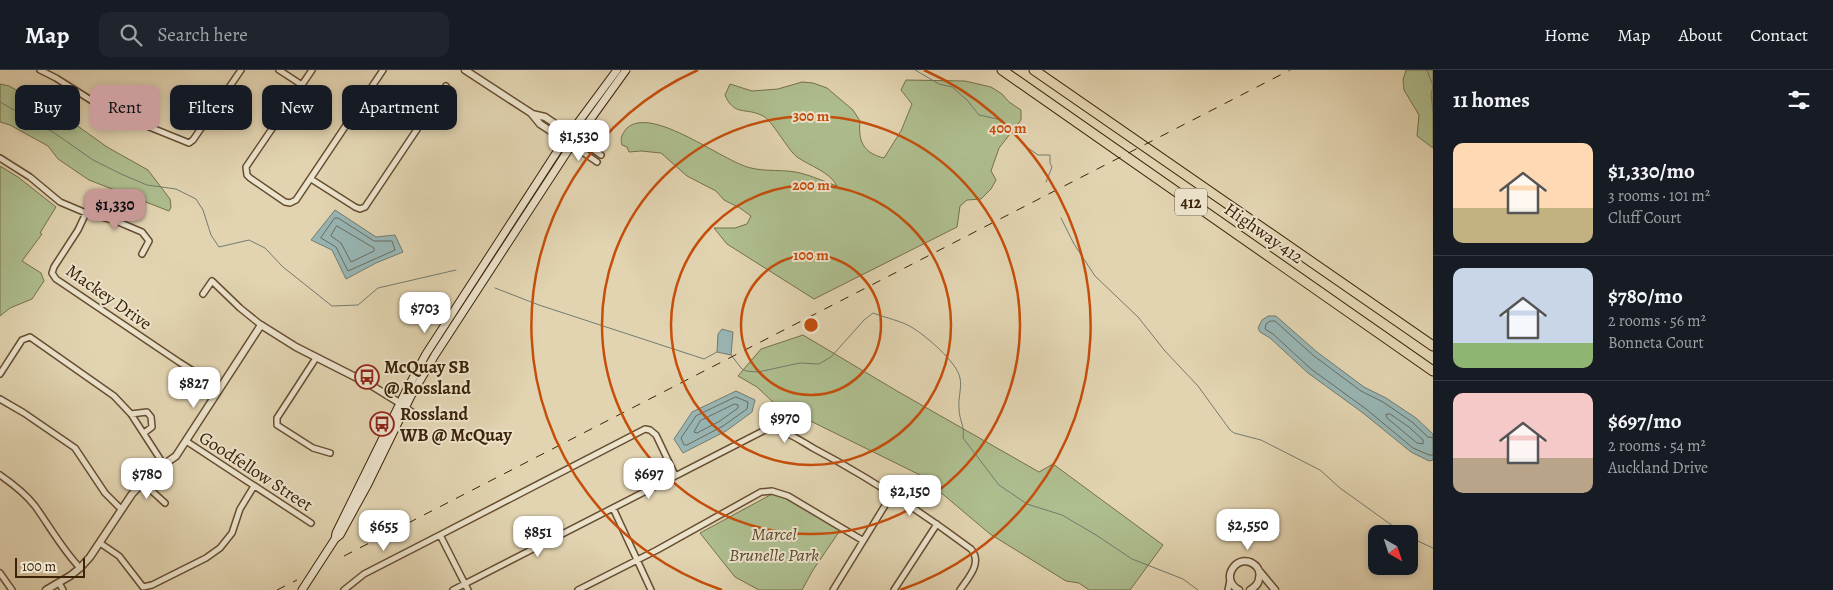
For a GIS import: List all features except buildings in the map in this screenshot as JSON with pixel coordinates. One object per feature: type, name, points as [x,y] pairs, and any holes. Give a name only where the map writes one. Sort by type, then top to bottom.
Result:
[{"type":"highway","name":"Highway 412","points":[[1002,70],[1433,370]]},
{"type":"highway","name":"Highway 412","points":[[1034,70],[1433,346]]},
{"type":"main road","points":[[302,590],[335,539],[340,535],[364,492],[403,405],[443,326],[564,140],[616,70]]},
{"type":"main road","points":[[403,405],[460,314],[576,138],[626,70]]},
{"type":"street","points":[[40,70],[104,109],[189,143],[240,70]]},
{"type":"street","points":[[279,70],[302,85],[312,70]]},
{"type":"street","points":[[271,130],[246,167],[246,170],[250,178],[285,202],[290,203],[296,200],[311,179],[383,70]]},
{"type":"street","points":[[465,70],[531,113],[545,117],[601,155]]},
{"type":"street","points":[[531,113],[540,124],[596,162]]},
{"type":"street","points":[[311,179],[355,207],[365,207],[417,130]]},
{"type":"street","points":[[0,158],[30,177],[60,202],[142,232],[149,242],[142,254]]},
{"type":"street","name":"Mackey Drive","points":[[86,213],[78,230],[54,267],[52,273],[56,279],[220,388]]},
{"type":"street","points":[[203,294],[212,281],[240,308],[296,348],[369,384],[417,416]]},
{"type":"street","points":[[46,590],[80,568],[90,557],[121,509],[142,482],[176,456],[262,325]]},
{"type":"street","points":[[0,374],[22,340],[30,338],[114,396],[132,414],[164,465]]},
{"type":"street","points":[[316,358],[278,418],[277,425],[313,448],[330,453]]},
{"type":"street","points":[[0,399],[75,448],[105,493],[121,509]]},
{"type":"street","points":[[132,414],[147,412],[151,417],[152,427],[144,433]]},
{"type":"street","points":[[344,590],[364,574],[645,429],[650,430],[656,435],[675,475]]},
{"type":"street","points":[[453,590],[761,431],[772,429],[785,433],[830,457],[892,494],[971,549],[976,558],[976,565],[960,590]]},
{"type":"street","name":"Goodfellow Street","points":[[186,441],[312,523]]},
{"type":"street","points":[[0,475],[23,492],[34,505],[66,553],[80,568]]},
{"type":"street","points":[[142,482],[165,503]]},
{"type":"street","points":[[100,543],[118,556],[142,587],[152,585],[206,558],[220,548],[232,533],[240,509],[254,486]]},
{"type":"street","points":[[578,590],[588,588],[755,494],[766,491],[788,496],[862,540]]},
{"type":"street","points":[[832,590],[892,494]]},
{"type":"street","points":[[613,508],[651,590]]},
{"type":"street","points":[[894,590],[937,524]]},
{"type":"street","points":[[440,535],[468,590]]},
{"type":"street","points":[[1228,590],[1233,566],[1242,562],[1251,563],[1275,590]]},
{"type":"street","points":[[1250,590],[1259,580],[1258,570]]},
{"type":"street","points":[[0,573],[12,590]]},
{"type":"street","points":[[1230,580],[1239,590]]},
{"type":"street","points":[[59,583],[63,590]]},
{"type":"green space","points":[[1406,70],[1433,70],[1433,148],[1417,136],[1419,115],[1404,90],[1403,80]]},
{"type":"green space","points":[[906,80],[965,81],[991,87],[1021,110],[1021,120],[999,148],[991,171],[996,180],[991,189],[981,199],[967,200],[960,206],[957,227],[814,299],[727,244],[714,228],[735,228],[747,224],[751,216],[724,200],[716,191],[687,176],[661,153],[629,152],[627,147],[621,143],[622,136],[627,128],[639,123],[653,124],[688,137],[739,164],[763,170],[800,173],[837,186],[825,173],[797,157],[767,119],[757,113],[737,109],[732,106],[725,95],[730,84],[752,91],[778,89],[802,82],[813,83],[827,88],[853,110],[860,121],[860,135],[863,145],[871,153],[884,158],[901,131],[912,104],[901,90]]},
{"type":"green space","points":[[0,84],[15,89],[15,128],[0,122]]},
{"type":"green space","points":[[80,128],[107,147],[148,170],[170,199],[171,207],[169,211],[89,180],[58,159],[48,146],[19,130],[80,130]]},
{"type":"green space","points":[[0,166],[18,177],[56,207],[40,233],[42,234],[22,261],[41,273],[44,281],[32,299],[10,308],[0,316]]},
{"type":"green space","points":[[803,335],[1039,472],[1053,464],[1163,545],[1130,590],[1089,590],[1079,583],[1066,581],[990,534],[920,475],[774,403],[757,387],[738,376],[761,349]]},
{"type":"green space","name":"Marcel Brunelle Park","points":[[774,493],[785,496],[841,529],[813,570],[802,590],[759,590],[735,577],[700,533]]},
{"type":"water","points":[[335,210],[376,237],[395,235],[403,252],[376,263],[346,279],[332,250],[311,240]]},
{"type":"water","points":[[1268,316],[1276,316],[1317,352],[1364,387],[1386,398],[1416,418],[1433,434],[1433,460],[1429,461],[1411,452],[1363,413],[1308,373],[1270,338],[1260,332],[1258,328],[1262,320]]},
{"type":"water","points":[[722,329],[733,332],[731,355],[717,352],[718,334]]},
{"type":"water","points":[[736,391],[755,400],[752,412],[726,431],[683,453],[674,439],[692,412]]},
{"type":"waterway","points":[[915,70],[939,84],[952,87],[967,100],[979,115],[1002,120],[1024,145],[1038,155],[1050,155],[1052,167],[1046,182]]},
{"type":"waterway","points":[[1427,70],[1433,86],[1431,95],[1433,111]]},
{"type":"waterway","points":[[0,102],[53,132],[93,160],[121,174],[147,185],[176,189],[196,199],[203,210],[211,235],[219,247],[249,240],[265,248],[283,267],[332,306],[358,305],[378,288],[456,270]]},
{"type":"waterway","points":[[1061,218],[1074,244],[1095,276],[1138,317],[1165,351],[1198,386],[1230,430],[1234,433],[1261,440],[1320,470],[1340,488],[1391,525]]},
{"type":"waterway","points":[[495,288],[539,305],[704,359],[717,352]]},
{"type":"waterway","points":[[731,355],[742,369],[746,371],[758,372],[800,363],[819,364],[831,357],[864,320],[873,313],[909,326],[940,350],[958,372],[960,378],[959,408],[963,438],[999,485],[1027,504],[1062,515],[1132,559],[1183,579],[1198,590]]},
{"type":"waterway","points":[[1418,541],[1433,548]]},
{"type":"railway","points":[[344,556],[1290,70]]},
{"type":"railway","points":[[277,590],[297,580]]},
{"type":"place","name":"McQuay SB @ Rossland","points":[[367,377]]},
{"type":"place","name":"Rossland WB @ McQuay","points":[[382,424]]}]
